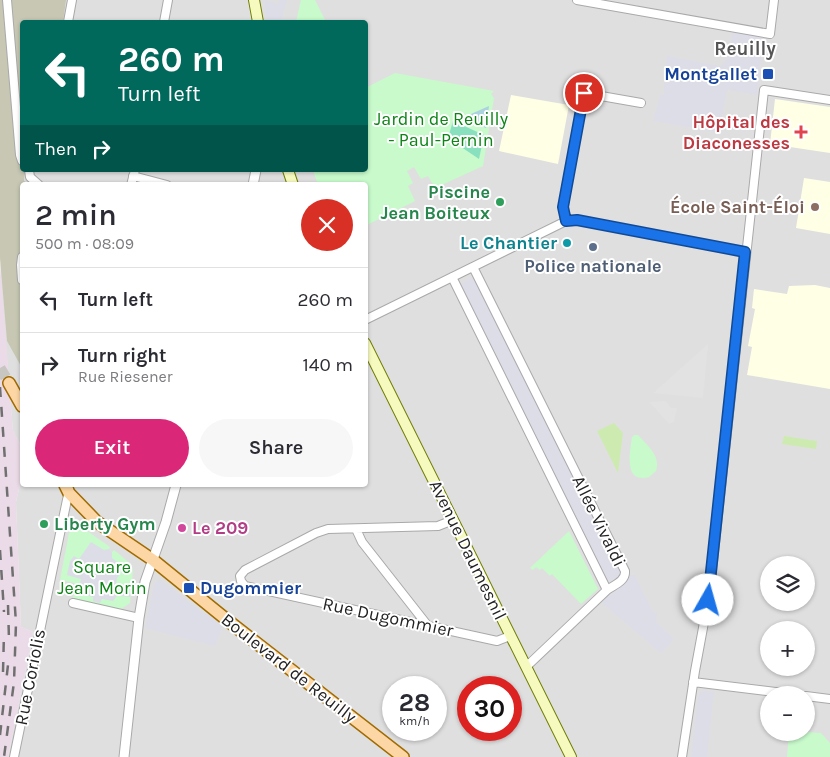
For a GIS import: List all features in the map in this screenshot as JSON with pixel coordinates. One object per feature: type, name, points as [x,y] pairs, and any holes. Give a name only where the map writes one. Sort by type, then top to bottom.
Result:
[{"type":"main road","points":[[254,0],[258,20]]},
{"type":"main road","name":"Avenue Daumesnil","points":[[368,350],[571,757]]},
{"type":"main road","points":[[9,384],[20,402]]},
{"type":"main road","name":"Boulevard de Reuilly","points":[[68,488],[97,522],[153,560],[403,757]]},
{"type":"street","points":[[7,0],[20,155]]},
{"type":"street","points":[[68,20],[72,0]]},
{"type":"street","points":[[164,20],[168,0]]},
{"type":"street","points":[[577,0],[770,34],[774,0]]},
{"type":"street","points":[[682,757],[693,682],[710,590],[764,90],[830,100]]},
{"type":"street","points":[[566,221],[563,207],[584,93],[641,103]]},
{"type":"street","points":[[134,173],[159,182]]},
{"type":"street","points":[[368,319],[566,221],[577,220],[745,252]]},
{"type":"street","name":"Allée Vivaldi","points":[[452,277],[607,590],[623,579],[625,571],[473,267]]},
{"type":"street","points":[[124,757],[139,618],[145,582],[166,522],[175,487]]},
{"type":"street","name":"Rue Coriolis","points":[[14,757],[68,488]]},
{"type":"street","points":[[428,626],[362,542],[356,529],[438,526],[453,520]]},
{"type":"street","name":"Rue Dugommier","points":[[356,529],[328,529],[316,533],[245,570],[240,576],[241,582],[244,586],[497,641],[510,636]]},
{"type":"street","points":[[527,666],[607,590]]},
{"type":"street","points":[[73,603],[139,618]]},
{"type":"street","points":[[693,682],[760,690]]},
{"type":"street","points":[[815,697],[830,699]]},
{"type":"shaded area","points":[[0,0],[830,0],[830,757],[8,757],[33,632],[21,627],[16,502],[20,485],[20,487],[368,487],[368,182],[20,182],[20,444],[13,431],[1,287]]},
{"type":"shaded area","points":[[0,0],[66,0],[63,20],[20,20],[20,172],[25,172],[26,182],[20,182],[20,364],[7,341],[0,258]]},
{"type":"shaded area","points":[[264,0],[278,4],[279,0],[287,0],[282,20],[267,20]]},
{"type":"shaded area","points":[[733,31],[760,36],[763,39],[757,95],[727,90],[719,133],[693,130],[693,128],[653,121],[660,95],[664,95],[664,83],[668,71],[665,70],[667,56],[720,66],[727,60]]},
{"type":"shaded area","points":[[511,95],[569,105],[558,164],[499,151]]},
{"type":"shaded area","name":"Hôpital des Diaconesses","points":[[775,99],[830,107],[830,153],[770,144]]},
{"type":"shaded area","name":"École Saint-Éloi","points":[[804,178],[830,182],[830,234],[796,228]]},
{"type":"shaded area","points":[[0,264],[13,431],[20,444],[20,485],[16,502],[21,627],[33,632],[8,757],[0,757]]},
{"type":"shaded area","points":[[475,277],[622,572],[621,576],[611,581],[606,581],[459,285]]},
{"type":"shaded area","points":[[815,285],[830,288],[830,389],[747,375],[752,347],[748,346],[755,309],[752,308],[754,289],[787,294],[789,286]]},
{"type":"shaded area","points":[[708,344],[703,398],[653,393]]},
{"type":"shaded area","points":[[666,401],[671,408],[677,408],[674,422],[669,424],[649,402]]},
{"type":"shaded area","points":[[91,542],[104,550],[109,549],[112,552],[112,558],[125,568],[117,578],[116,586],[121,591],[131,593],[130,597],[117,596],[113,601],[102,599],[100,603],[93,601],[93,597],[75,591],[76,587],[79,587],[81,579],[67,575],[70,561],[74,556],[79,559]]},
{"type":"shaded area","points":[[634,574],[653,612],[657,613],[656,622],[674,639],[661,653],[601,602]]},
{"type":"shaded area","points":[[161,580],[204,614],[207,614],[223,626],[215,646],[145,627],[154,584]]},
{"type":"shaded area","points":[[704,691],[714,692],[707,757],[691,757],[698,697]]},
{"type":"green space","points":[[301,0],[315,0],[325,20],[296,20]]},
{"type":"green space","name":"Jardin de Reuilly - Paul-Pernin","points":[[395,73],[494,91],[491,94],[494,98],[483,166],[435,188],[428,176],[421,179],[414,167],[407,171],[413,183],[408,186],[415,201],[368,224],[368,182],[317,182],[314,172],[368,172],[368,86]]},
{"type":"green space","points":[[453,121],[484,135],[479,159],[448,138]]},
{"type":"green space","points":[[614,423],[623,433],[618,473],[597,431]]},
{"type":"green space","points":[[638,435],[649,447],[657,461],[656,471],[649,477],[641,478],[635,476],[630,465],[632,437]]},
{"type":"green space","points":[[784,436],[817,441],[816,449],[782,444]]},
{"type":"green space","name":"Square Jean Morin","points":[[78,527],[83,528],[110,547],[109,549],[112,552],[114,550],[131,564],[133,570],[130,603],[121,609],[73,598],[76,585],[60,580],[69,533]]},
{"type":"green space","points":[[569,531],[598,589],[581,604],[552,574],[550,576],[542,568],[540,570],[536,567],[533,570],[530,568]]},
{"type":"green space","points":[[815,733],[821,733],[830,743],[830,757],[787,757],[788,741],[815,741]]},
{"type":"water","points":[[489,106],[486,128],[462,118]]},
{"type":"tunnel","points":[[0,368],[9,383]]},
{"type":"railway","points":[[0,387],[16,623],[14,682],[4,757]]},
{"type":"railway","points":[[0,550],[4,612]]},
{"type":"railway","points":[[8,605],[9,640]]},
{"type":"railway","points":[[3,672],[4,632]]},
{"type":"railway","points":[[0,735],[8,665]]},
{"type":"place","name":"Montgallet","points":[[768,74]]},
{"type":"place","name":"Hôpital des Diaconesses","points":[[801,132]]},
{"type":"place","name":"Piscine Jean Boiteux","points":[[500,202]]},
{"type":"place","name":"École Saint-Éloi","points":[[815,207]]},
{"type":"place","name":"Le Chantier","points":[[567,243]]},
{"type":"place","name":"Police nationale","points":[[593,247]]},
{"type":"place","name":"Liberty Gym","points":[[44,524]]},
{"type":"place","name":"Le 209","points":[[182,528]]},
{"type":"place","name":"Dugommier","points":[[189,588]]},
{"type":"district","name":"Reuilly","points":[[745,49]]},
{"type":"route","points":[[584,93],[563,207],[566,221],[577,220],[745,252],[708,600]]}]
